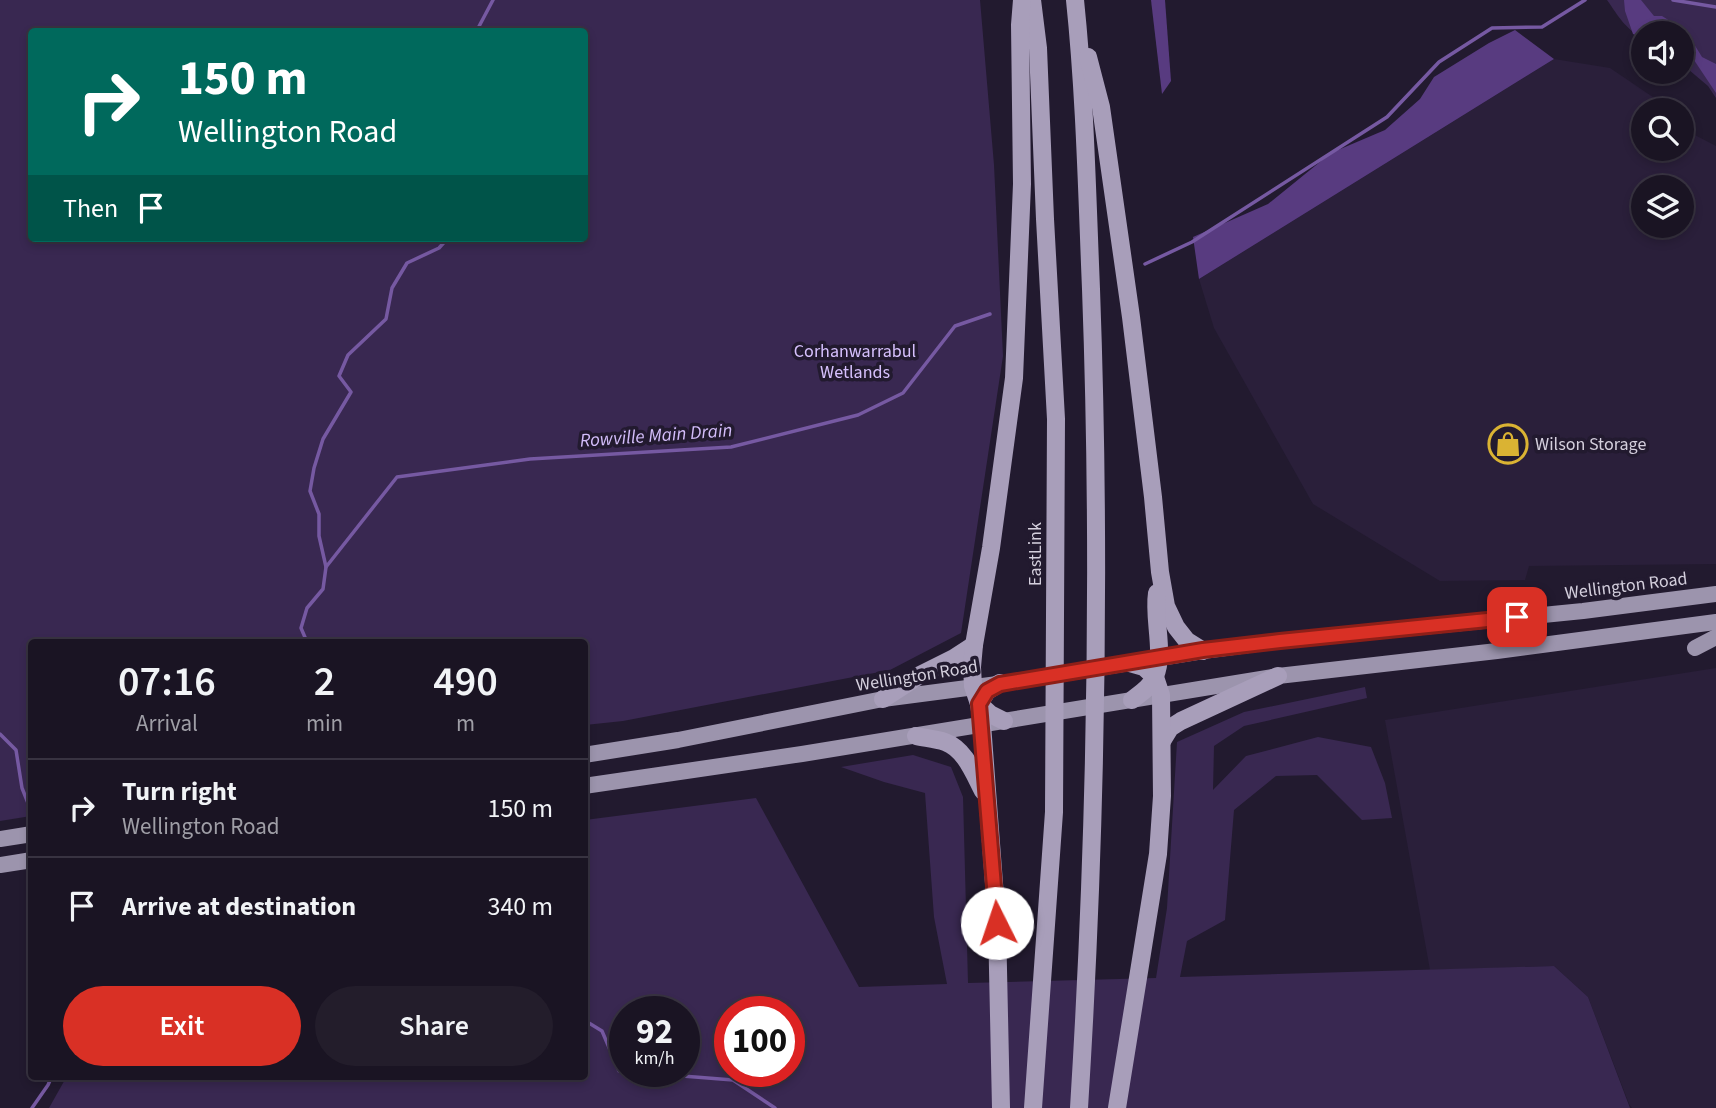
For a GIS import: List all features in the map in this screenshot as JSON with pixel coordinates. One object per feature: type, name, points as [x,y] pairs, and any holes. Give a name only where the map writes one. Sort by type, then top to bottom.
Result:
[{"type":"highway","points":[[1001,1108],[997,923],[982,724],[972,667],[1014,378],[1022,184],[1020,25],[1023,0]]},
{"type":"highway","name":"EastLink","points":[[1032,0],[1038,48],[1056,419],[1054,812],[1033,1108]]},
{"type":"highway","points":[[1076,8],[1101,107],[1166,607],[1187,641],[1203,650]]},
{"type":"highway","points":[[1076,8],[1086,162],[1095,404],[1096,692],[1079,1108]]},
{"type":"highway","points":[[1127,701],[1147,688],[1155,677],[1158,658],[1156,600],[1160,572]]},
{"type":"highway","name":"Wellington Road","points":[[1007,683],[1203,650],[1583,611],[1716,594]]},
{"type":"highway","points":[[1680,599],[1684,626]]},
{"type":"highway","points":[[588,785],[916,736],[1278,676],[1716,622]]},
{"type":"highway","points":[[1695,648],[1716,637]]},
{"type":"highway","points":[[883,699],[974,645]]},
{"type":"highway","points":[[1117,1108],[1158,854],[1162,796],[1161,695],[1155,677],[1144,667],[1124,664]]},
{"type":"highway","points":[[1161,741],[1170,729],[1181,721],[1278,676]]},
{"type":"highway","points":[[976,695],[1007,683]]},
{"type":"highway","points":[[976,695],[990,714],[1010,720]]},
{"type":"highway","name":"Wellington Road","points":[[588,754],[678,740],[883,699],[976,695]]},
{"type":"highway","points":[[916,736],[947,742],[958,750],[970,766],[988,801]]},
{"type":"highway","points":[[0,839],[28,835]]},
{"type":"highway","points":[[0,865],[28,861]]},
{"type":"shaded area","points":[[1151,0],[1165,0],[1171,81],[1162,94]]},
{"type":"shaded area","points":[[1624,0],[1641,0],[1654,16],[1662,16],[1670,21],[1631,21],[1631,28]]},
{"type":"shaded area","points":[[1515,30],[1554,59],[1199,279],[1193,237],[1268,204],[1331,153],[1385,130],[1420,99],[1434,77]]},
{"type":"shaded area","points":[[1694,44],[1702,57],[1716,64],[1716,93],[1694,60]]},
{"type":"shaded area","points":[[1554,59],[1610,68],[1654,98],[1631,98],[1631,161],[1694,161],[1694,135],[1716,146],[1716,564],[1529,566],[1525,580],[1440,581],[1313,504],[1214,328],[1199,279]]},
{"type":"shaded area","points":[[1716,668],[1716,1108],[1632,1108],[1588,997],[1554,966],[1430,970],[1385,720]]},
{"type":"green space","name":"Corhanwarrabul Wetlands","points":[[0,0],[980,0],[994,165],[1003,356],[961,633],[890,670],[623,721],[588,725],[588,639],[28,639],[28,816],[0,821]]},
{"type":"green space","points":[[1607,0],[1716,0],[1716,98],[1708,86],[1694,74],[1694,21],[1631,21],[1631,30]]},
{"type":"green space","points":[[1365,687],[1367,698],[1244,726],[1214,746],[1213,790],[1246,756],[1318,737],[1371,747],[1385,783],[1392,818],[1362,820],[1317,775],[1276,776],[1234,810],[1225,920],[1187,941],[1180,977],[1554,966],[1588,997],[1630,1108],[49,1108],[65,1080],[588,1080],[588,820],[756,798],[859,987],[947,984],[934,917],[925,793],[841,767],[913,755],[951,767],[963,797],[968,983],[1156,978],[1167,908],[1177,742],[1244,712]]},
{"type":"waterway","points":[[478,28],[493,0]]},
{"type":"waterway","points":[[1145,264],[1192,242],[1387,117],[1439,62],[1492,28],[1542,27],[1585,0]]},
{"type":"waterway","points":[[1673,0],[1716,7]]},
{"type":"waterway","points":[[306,639],[301,628],[307,608],[323,589],[326,567],[319,536],[319,514],[310,491],[323,439],[351,392],[339,376],[348,355],[386,319],[392,288],[407,263],[439,248],[444,242]]},
{"type":"waterway","name":"Rowville Main Drain","points":[[326,567],[397,477],[530,459],[731,447],[858,415],[903,393],[955,326],[990,314]]},
{"type":"waterway","points":[[0,734],[16,750],[22,788],[28,803]]},
{"type":"waterway","points":[[588,1022],[602,1031],[619,1071],[733,1080],[775,1108]]},
{"type":"waterway","points":[[32,1108],[50,1080]]},
{"type":"place","name":"Wilson Storage","points":[[1508,444]]},
{"type":"route","points":[[997,923],[979,704],[987,691],[1000,684],[1203,650],[1517,617]]}]
